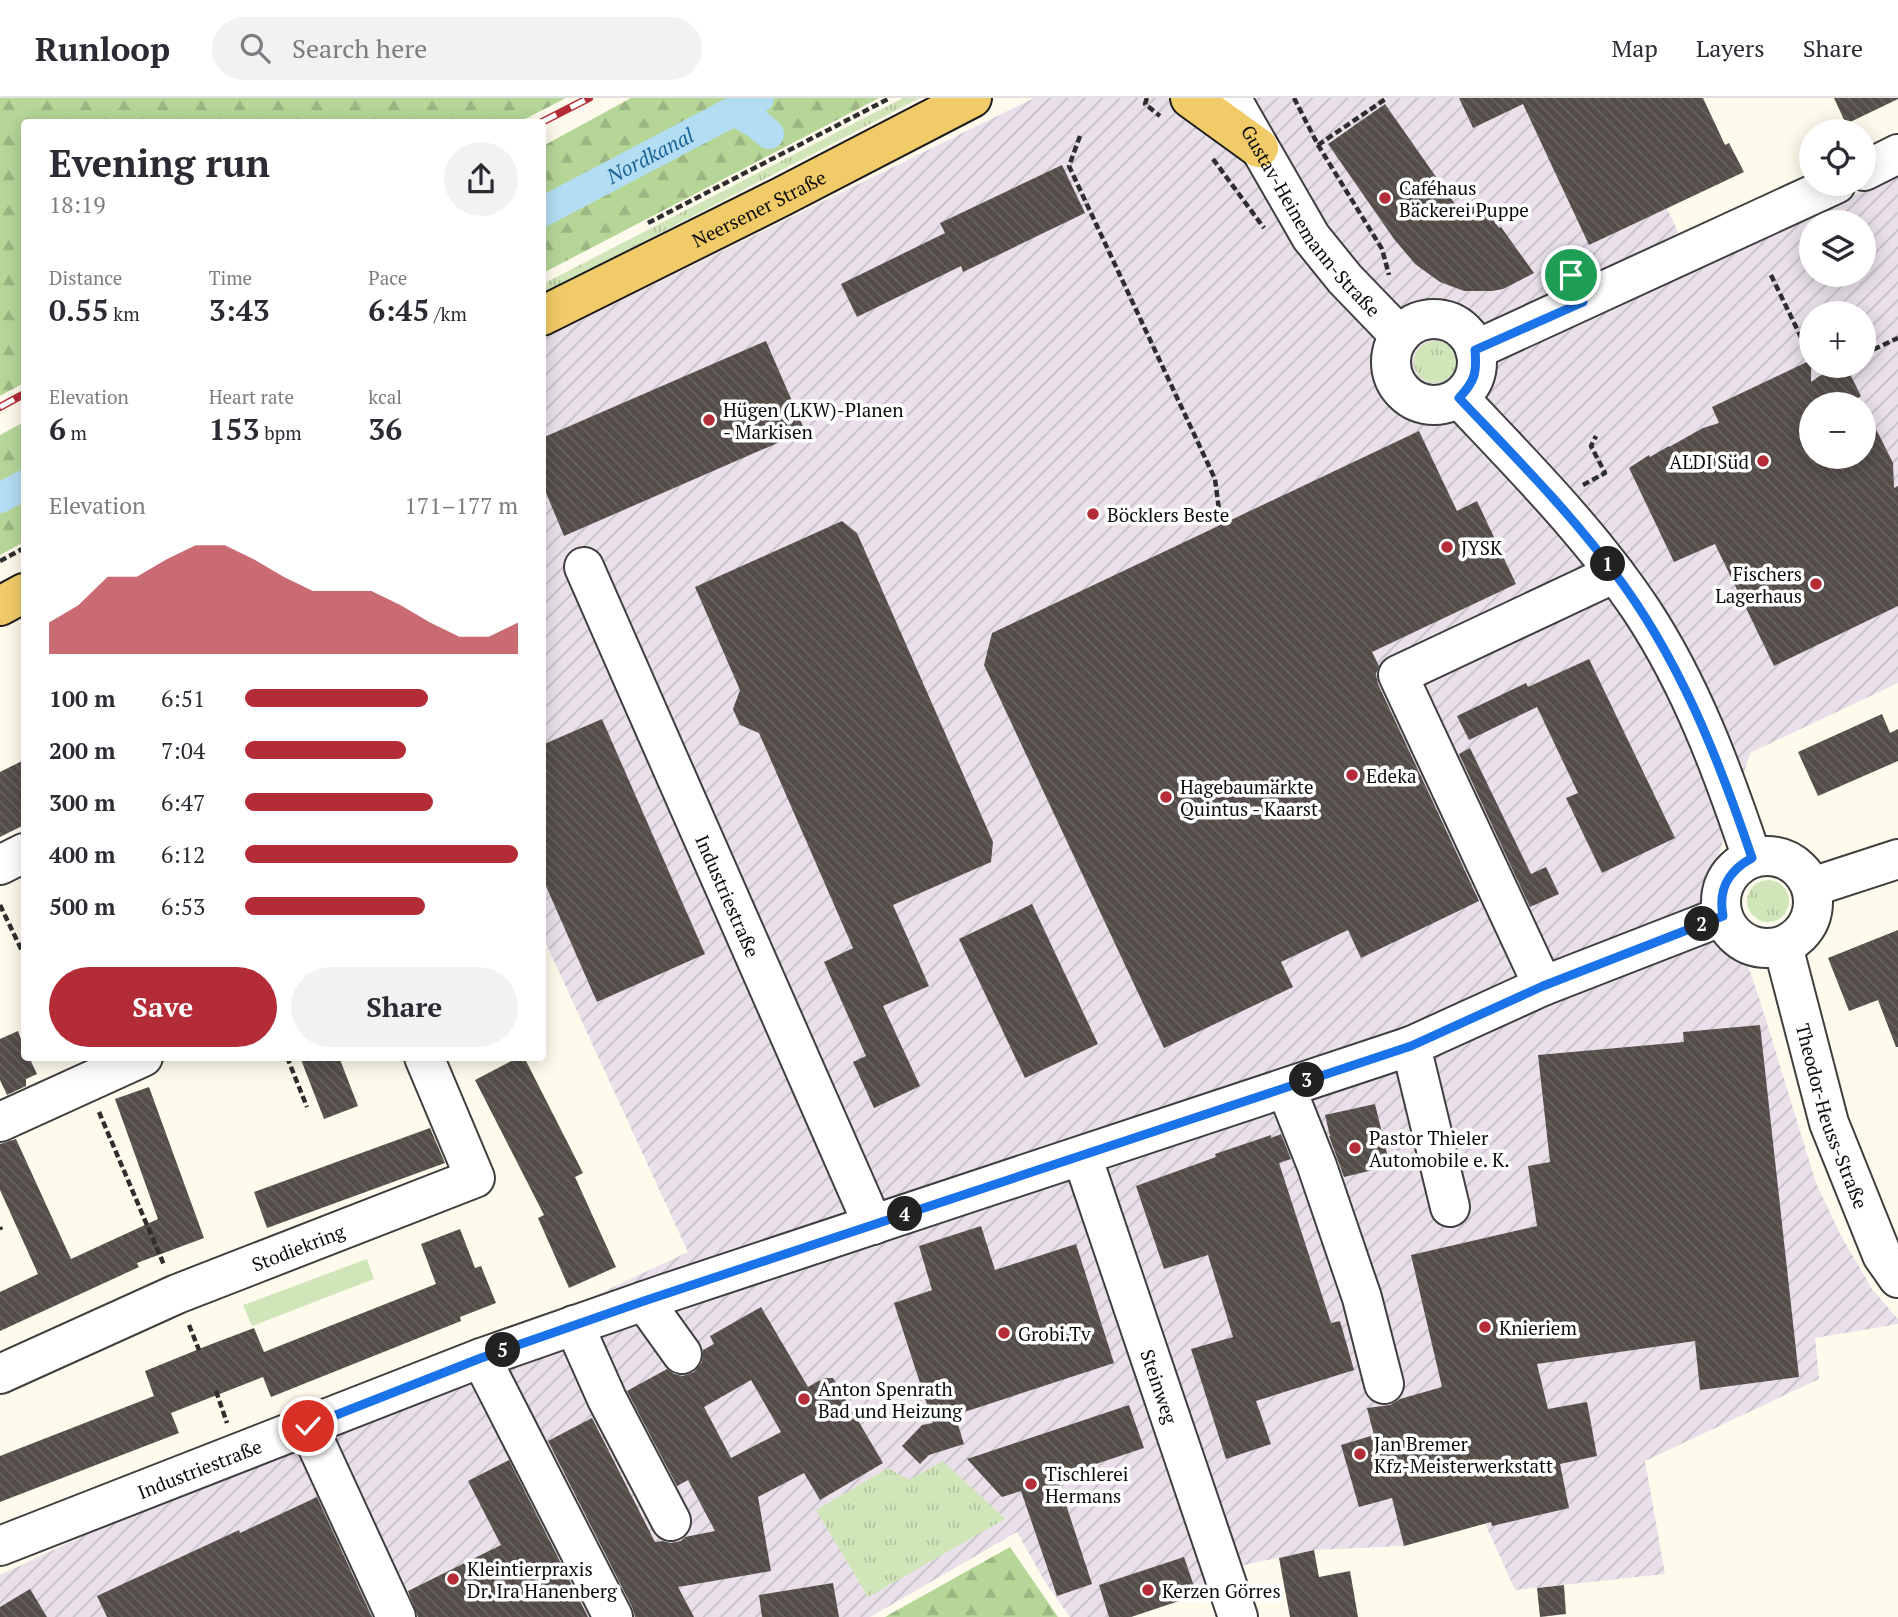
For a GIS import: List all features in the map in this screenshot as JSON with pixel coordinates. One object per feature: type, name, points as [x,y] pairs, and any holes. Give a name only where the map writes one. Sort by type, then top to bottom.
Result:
[{"type":"main road","name":"Neersener Straße","points":[[546,314],[972,98]]},
{"type":"main road","points":[[1178,109],[1259,148]]},
{"type":"main road","points":[[0,606],[21,595]]},
{"type":"street","name":"Gustav-Heinemann-Straße","points":[[1231,98],[1311,237],[1388,325]]},
{"type":"street","points":[[1876,165],[1898,154]]},
{"type":"street","points":[[1475,350],[1577,289],[1806,196]]},
{"type":"street","points":[[1433,319],[1451,323],[1466,334],[1475,350],[1477,368],[1471,385],[1459,398],[1439,405],[1419,403],[1402,392],[1392,374],[1388,325],[1414,324],[1433,319]]},
{"type":"street","points":[[1459,398],[1554,500],[1615,573],[1662,645],[1710,742],[1752,858]]},
{"type":"street","name":"Industriestraße","points":[[584,567],[873,1225]]},
{"type":"street","points":[[1543,986],[1398,675],[1615,573]]},
{"type":"street","points":[[0,865],[21,854]]},
{"type":"street","points":[[1770,855],[1788,860],[1803,871],[1812,887],[1814,905],[1810,923],[1799,937],[1783,946],[1765,949],[1746,944],[1732,933],[1723,916],[1720,902],[1726,881],[1739,864],[1752,858],[1770,855]]},
{"type":"street","points":[[1812,887],[1898,859]]},
{"type":"street","name":"Industriestraße","points":[[0,1546],[481,1358],[574,1325],[1411,1046],[1543,986],[1723,916]]},
{"type":"street","name":"Theodor-Heuss-Straße","points":[[1783,946],[1829,1123],[1882,1255],[1898,1278]]},
{"type":"street","points":[[1411,1046],[1450,1208]]},
{"type":"street","points":[[0,1122],[134,1061]]},
{"type":"street","name":"Stodiekring","points":[[0,1374],[177,1294],[475,1178],[426,1061]]},
{"type":"street","points":[[1286,1088],[1317,1166],[1363,1298],[1384,1384]]},
{"type":"street","name":"Steinweg","points":[[1082,1156],[1238,1617]]},
{"type":"street","points":[[644,1301],[682,1354]]},
{"type":"street","points":[[574,1325],[607,1399],[671,1521]]},
{"type":"street","points":[[481,1358],[613,1617]]},
{"type":"street","points":[[308,1426],[396,1617]]},
{"type":"path","points":[[647,223],[890,98]]},
{"type":"path","points":[[1147,98],[1145,104],[1178,109]]},
{"type":"path","points":[[1294,98],[1318,145],[1382,249],[1393,294],[1388,325]]},
{"type":"path","points":[[1318,145],[1387,98]]},
{"type":"path","points":[[1080,136],[1069,166],[1215,479],[1221,524]]},
{"type":"path","points":[[1210,154],[1271,237]]},
{"type":"path","points":[[1771,275],[1799,333]]},
{"type":"path","points":[[1876,348],[1898,338]]},
{"type":"path","points":[[1554,500],[1605,473],[1591,446],[1596,436]]},
{"type":"path","points":[[0,561],[21,550]]},
{"type":"path","points":[[0,905],[21,949]]},
{"type":"path","points":[[289,1061],[307,1107]]},
{"type":"path","points":[[86,1082],[199,1350]]},
{"type":"shaded area","points":[[1034,98],[1616,98],[1696,271],[1799,222],[1799,287],[1876,287],[1876,210],[1824,210],[1854,196],[1876,196],[1876,185],[1898,175],[1898,683],[1750,753],[1715,867],[1761,1004],[1816,1183],[1840,1234],[1872,1289],[1898,1319],[1898,1324],[1815,1338],[1819,1379],[1645,1461],[1665,1574],[1515,1590],[1485,1523],[1404,1546],[1314,1550],[1231,1568],[1197,1595],[1131,1617],[1070,1617],[1044,1580],[1017,1532],[870,1617],[0,1617],[0,1575],[688,1252],[546,944],[546,338]]},
{"type":"green space","points":[[0,98],[566,98],[525,119],[21,119],[21,385],[0,396]]},
{"type":"green space","points":[[631,98],[879,98],[546,271],[546,144]]},
{"type":"green space","points":[[903,98],[920,98],[546,292],[546,282]]},
{"type":"green space","points":[[1435,341],[1450,347],[1456,362],[1450,377],[1435,383],[1420,377],[1414,362],[1420,347]]},
{"type":"green space","points":[[21,424],[21,544],[0,555],[0,435]]},
{"type":"green space","points":[[1768,880],[1783,886],[1789,901],[1783,916],[1768,922],[1753,916],[1747,901],[1753,886]]},
{"type":"green space","points":[[367,1259],[374,1279],[252,1326],[243,1305]]},
{"type":"green space","points":[[943,1461],[1005,1519],[868,1597],[816,1510],[888,1468],[909,1480]]},
{"type":"green space","points":[[1010,1547],[1058,1617],[885,1617]]},
{"type":"building","points":[[1459,98],[1703,98],[1725,145],[1729,143],[1744,172],[1589,245],[1523,104],[1473,128]]},
{"type":"building","points":[[1834,98],[1898,98],[1856,119],[1844,119]]},
{"type":"building","points":[[1385,104],[1462,214],[1480,202],[1534,273],[1503,289],[1464,291],[1440,282],[1415,264],[1394,239],[1328,144]]},
{"type":"building","points":[[1062,165],[1085,213],[963,272],[961,266],[857,317],[841,284],[945,233],[940,223]]},
{"type":"building","name":"Hügen (LKW)-Planen - Markisen","points":[[766,341],[805,431],[564,536],[546,493],[546,436]]},
{"type":"building","points":[[1799,366],[1799,378],[1811,378],[1811,382],[1817,378],[1852,378],[1859,392],[1799,392],[1799,469],[1876,469],[1876,429],[1893,463],[1894,488],[1898,486],[1898,606],[1774,666],[1715,544],[1674,562],[1629,468],[1703,428],[1719,423],[1712,407]]},
{"type":"building","points":[[1419,431],[1457,511],[1477,501],[1516,584],[1372,652],[1379,666],[1376,674],[1378,684],[1479,901],[1361,958],[1348,930],[1281,962],[1293,987],[1164,1048],[984,665],[992,633]]},
{"type":"building","points":[[842,521],[857,533],[993,842],[991,862],[893,905],[929,986],[883,1006],[920,1086],[874,1108],[853,1062],[866,1056],[824,962],[853,948],[759,733],[740,725],[733,709],[740,690],[695,587]]},
{"type":"building","points":[[1589,659],[1675,838],[1602,873],[1566,798],[1578,793],[1537,707],[1469,740],[1457,716],[1526,683],[1528,687]]},
{"type":"building","points":[[1882,714],[1890,733],[1898,729],[1898,761],[1818,796],[1798,752]]},
{"type":"building","points":[[602,719],[705,954],[597,1002],[546,886],[546,743]]},
{"type":"building","points":[[1470,748],[1531,874],[1546,867],[1559,894],[1530,907],[1459,754]]},
{"type":"building","points":[[21,762],[21,826],[0,837],[0,772]]},
{"type":"building","points":[[1032,904],[1098,1044],[1025,1078],[959,939]]},
{"type":"building","points":[[1898,930],[1896,1047],[1878,1000],[1849,1011],[1828,958]]},
{"type":"building","points":[[1760,1025],[1799,1377],[1700,1390],[1695,1341],[1537,1364],[1548,1409],[1587,1402],[1597,1456],[1560,1464],[1569,1508],[1492,1526],[1491,1522],[1404,1546],[1392,1498],[1359,1507],[1341,1445],[1374,1435],[1367,1408],[1390,1405],[1400,1399],[1442,1387],[1411,1255],[1537,1226],[1528,1166],[1550,1162],[1538,1055],[1684,1042],[1683,1032]]},
{"type":"building","points":[[18,1031],[21,1040],[21,1061],[31,1061],[37,1074],[26,1079],[26,1086],[7,1095],[0,1080],[0,1039]]},
{"type":"building","points":[[302,1061],[341,1061],[358,1106],[324,1119]]},
{"type":"building","points":[[511,1061],[526,1061],[583,1173],[575,1177],[616,1267],[569,1288],[538,1218],[544,1215],[475,1080]]},
{"type":"building","points":[[149,1087],[204,1238],[137,1263],[139,1267],[0,1331],[0,1292],[38,1274],[0,1190],[0,1144],[16,1139],[71,1259],[158,1219],[115,1099]]},
{"type":"building","name":"Pastor Thieler Automobile e. K.","points":[[1375,1104],[1390,1166],[1344,1177],[1329,1136],[1325,1115]]},
{"type":"building","points":[[430,1128],[445,1163],[267,1228],[254,1192]]},
{"type":"building","points":[[1281,1134],[1291,1159],[1279,1163],[1331,1323],[1340,1321],[1354,1370],[1256,1401],[1271,1444],[1226,1459],[1191,1349],[1233,1337],[1208,1255],[1164,1269],[1136,1186],[1216,1157],[1215,1154]]},
{"type":"building","name":"Grobi.Tv","points":[[981,1226],[995,1270],[1076,1244],[1114,1363],[955,1415],[964,1444],[929,1455],[920,1464],[902,1446],[922,1425],[933,1423],[894,1303],[932,1290],[919,1246]]},
{"type":"building","points":[[460,1229],[475,1268],[481,1266],[496,1303],[460,1317],[461,1321],[271,1397],[263,1377],[171,1413],[179,1433],[0,1502],[0,1456],[154,1396],[145,1371],[209,1345],[254,1328],[264,1352],[436,1284],[421,1244]]},
{"type":"building","points":[[761,1307],[808,1387],[824,1378],[833,1378],[883,1463],[820,1500],[804,1473],[758,1497],[771,1571],[678,1587],[694,1617],[635,1617],[548,1441],[592,1418],[655,1542],[671,1543],[681,1541],[685,1537],[715,1531],[688,1480],[677,1486],[627,1391],[667,1369],[683,1376],[694,1372],[702,1362],[703,1350],[714,1344],[710,1336]],"holes":[[[751,1380],[781,1432],[731,1458],[704,1407]]]},
{"type":"building","name":"Tischlerei Hermans","points":[[1129,1405],[1144,1448],[1057,1477],[1092,1584],[1057,1596],[1021,1491],[1002,1497],[967,1459]]},
{"type":"building","points":[[509,1460],[588,1617],[418,1617],[408,1591],[501,1545],[468,1481]]},
{"type":"building","points":[[317,1497],[372,1617],[107,1617],[97,1596]]},
{"type":"building","points":[[1314,1550],[1319,1577],[1350,1571],[1358,1617],[1290,1617],[1279,1558]]},
{"type":"building","name":"Kerzen Görres","points":[[1184,1557],[1197,1595],[1131,1617],[1109,1617],[1099,1585]]},
{"type":"building","points":[[833,1583],[839,1617],[762,1617],[759,1595]]},
{"type":"building","points":[[1564,1585],[1566,1614],[1540,1617],[1537,1588]]},
{"type":"building","points":[[30,1589],[47,1617],[0,1617],[0,1607]]},
{"type":"waterway","name":"Nordkanal","points":[[546,210],[759,98]]},
{"type":"waterway","points":[[734,111],[769,134]]},
{"type":"waterway","name":"Nordkanal","points":[[0,498],[21,487]]},
{"type":"railway","points":[[546,120],[589,98]]},
{"type":"railway","points":[[0,407],[21,396]]},
{"type":"place","name":"Caféhaus Bäckerei Puppe","points":[[1385,198]]},
{"type":"place","name":"Hügen (LKW)-Planen - Markisen","points":[[709,420]]},
{"type":"place","name":"ALDI Süd","points":[[1763,461]]},
{"type":"place","name":"Böcklers Beste","points":[[1093,514]]},
{"type":"place","name":"JYSK","points":[[1447,547]]},
{"type":"place","name":"Fischers Lagerhaus","points":[[1816,584]]},
{"type":"place","name":"Edeka","points":[[1352,775]]},
{"type":"place","name":"Hagebaumärkte Quintus - Kaarst","points":[[1166,797]]},
{"type":"place","name":"Pastor Thieler Automobile e. K.","points":[[1355,1148]]},
{"type":"place","name":"Knieriem","points":[[1485,1327]]},
{"type":"place","name":"Grobi.Tv","points":[[1004,1333]]},
{"type":"place","name":"Anton Spenrath Bad und Heizung","points":[[804,1399]]},
{"type":"place","name":"Jan Bremer Kfz-Meisterwerkstatt","points":[[1360,1454]]},
{"type":"place","name":"Tischlerei Hermans","points":[[1031,1484]]},
{"type":"place","name":"Kleintierpraxis Dr. Ira Hanenberg","points":[[453,1579]]},
{"type":"place","name":"Kerzen Görres","points":[[1148,1590]]},
{"type":"route","points":[[308,1426],[481,1358],[644,1301],[1411,1046],[1543,986],[1723,916],[1720,902],[1729,875],[1739,864],[1752,858],[1710,742],[1678,672],[1642,612],[1599,552],[1459,398],[1471,385],[1477,368],[1475,350],[1583,302],[1571,275]]}]
